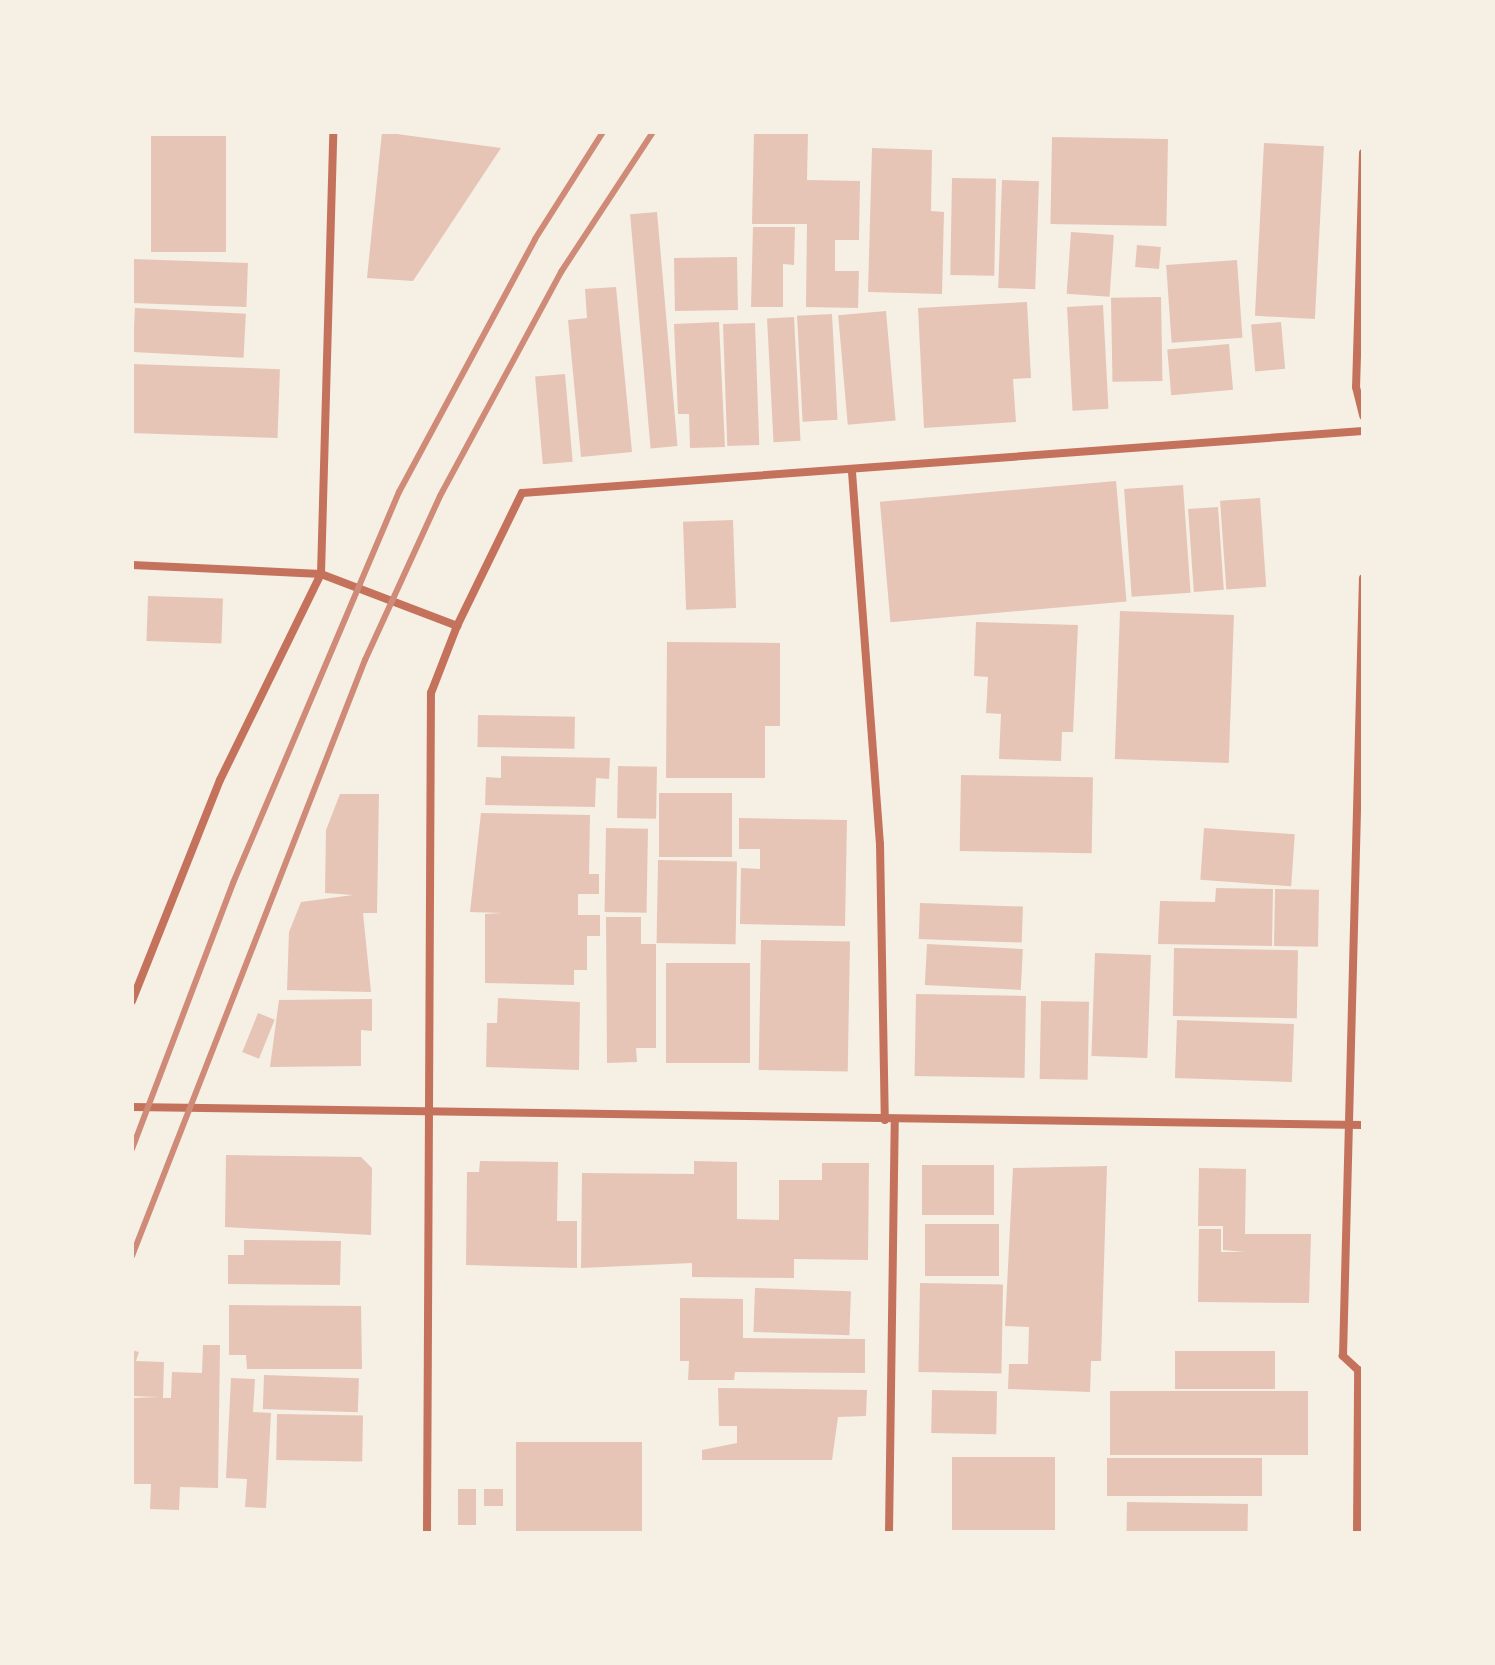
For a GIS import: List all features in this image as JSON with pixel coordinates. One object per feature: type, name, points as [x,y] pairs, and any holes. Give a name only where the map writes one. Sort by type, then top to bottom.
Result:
[{"type":"street","points":[[132,1001],[220,780],[321,574],[333,132]]},
{"type":"street","points":[[1363,153],[1356,387],[1363,416]]},
{"type":"street","points":[[427,1533],[426,1113],[431,693],[457,626],[522,493],[852,472],[1363,431]]},
{"type":"street","points":[[852,472],[880,844],[885,1120]]},
{"type":"street","points":[[132,565],[321,574],[457,626]]},
{"type":"street","points":[[1357,1533],[1358,1370],[1343,1356],[1363,578]]},
{"type":"street","points":[[132,1107],[1363,1125]]},
{"type":"street","points":[[889,1533],[895,1120]]},
{"type":"building","points":[[382,132],[501,148],[413,281],[367,278]]},
{"type":"building","points":[[754,132],[808,132],[807,180],[860,181],[859,240],[835,240],[835,271],[859,271],[858,308],[806,307],[807,224],[752,224]]},
{"type":"building","points":[[151,136],[226,136],[226,252],[151,252]]},
{"type":"building","points":[[1052,137],[1168,139],[1166,226],[1050,224]]},
{"type":"building","points":[[1264,143],[1324,146],[1315,319],[1255,316]]},
{"type":"building","points":[[872,148],[932,150],[931,211],[944,212],[942,294],[868,292]]},
{"type":"building","points":[[952,178],[996,179],[994,276],[950,275]]},
{"type":"building","points":[[1002,180],[1039,181],[1035,289],[998,288]]},
{"type":"building","points":[[657,212],[677,446],[651,448],[630,214]]},
{"type":"building","points":[[753,227],[795,227],[794,265],[783,264],[783,307],[751,307]]},
{"type":"building","points":[[1071,232],[1114,235],[1110,297],[1067,294]]},
{"type":"building","points":[[1137,245],[1161,247],[1159,269],[1135,267]]},
{"type":"building","points":[[737,257],[738,310],[675,311],[674,258]]},
{"type":"building","points":[[132,259],[248,263],[246,307],[132,303]]},
{"type":"building","points":[[1237,260],[1242,338],[1172,343],[1166,265]]},
{"type":"building","points":[[616,287],[632,452],[581,457],[568,320],[587,318],[585,289]]},
{"type":"building","points":[[1161,297],[1162,381],[1112,382],[1111,298]]},
{"type":"building","points":[[1027,302],[1031,378],[1013,379],[1016,422],[924,428],[918,308]]},
{"type":"building","points":[[1103,305],[1108,409],[1072,411],[1067,307]]},
{"type":"building","points":[[135,308],[246,314],[244,358],[133,352]]},
{"type":"building","points":[[886,311],[896,421],[848,425],[838,315]]},
{"type":"building","points":[[832,314],[838,420],[803,422],[797,316]]},
{"type":"building","points":[[794,317],[800,441],[774,442],[767,318]]},
{"type":"building","points":[[719,322],[725,447],[690,448],[689,414],[678,414],[674,324]]},
{"type":"building","points":[[1281,322],[1285,369],[1255,371],[1251,325]]},
{"type":"building","points":[[755,323],[759,445],[727,446],[723,324]]},
{"type":"building","points":[[1229,344],[1233,390],[1171,395],[1167,349]]},
{"type":"building","points":[[132,364],[280,369],[278,438],[132,433]]},
{"type":"building","points":[[565,374],[573,462],[543,464],[535,377]]},
{"type":"building","points":[[1116,481],[1127,602],[890,622],[880,502]]},
{"type":"building","points":[[1183,485],[1191,593],[1132,597],[1124,489]]},
{"type":"building","points":[[1260,498],[1266,587],[1226,590],[1220,501]]},
{"type":"building","points":[[1218,507],[1224,590],[1194,592],[1188,509]]},
{"type":"building","points":[[733,520],[736,608],[686,610],[683,522]]},
{"type":"building","points":[[148,596],[223,599],[221,644],[146,641]]},
{"type":"building","points":[[1120,611],[1234,615],[1229,763],[1115,759]]},
{"type":"building","points":[[976,622],[1078,625],[1073,732],[1062,732],[1061,761],[999,759],[1001,714],[986,713],[988,677],[974,676]]},
{"type":"building","points":[[667,642],[780,643],[780,726],[765,726],[765,778],[666,778]]},
{"type":"building","points":[[478,715],[575,717],[574,749],[477,747]]},
{"type":"building","points":[[501,756],[610,758],[609,779],[596,778],[595,807],[485,805],[486,777],[501,778]]},
{"type":"building","points":[[618,766],[657,767],[656,819],[617,818]]},
{"type":"building","points":[[961,775],[1093,777],[1092,853],[960,851]]},
{"type":"building","points":[[659,793],[732,793],[732,857],[659,857]]},
{"type":"building","points":[[340,794],[379,794],[377,913],[363,913],[371,992],[287,990],[289,932],[301,902],[353,895],[325,893],[326,830]]},
{"type":"building","points":[[481,813],[590,815],[589,874],[599,874],[599,894],[578,894],[578,915],[600,915],[600,936],[587,936],[587,970],[574,970],[574,985],[485,983],[485,914],[502,913],[470,912]]},
{"type":"building","points":[[739,818],[847,820],[845,926],[740,924],[741,868],[760,869],[760,849],[739,849]]},
{"type":"building","points":[[606,828],[648,829],[647,913],[605,912]]},
{"type":"building","points":[[1204,828],[1295,834],[1291,886],[1200,880]]},
{"type":"building","points":[[658,860],[737,861],[736,944],[657,943]]},
{"type":"building","points":[[1216,888],[1273,889],[1272,946],[1158,944],[1160,901],[1215,902]]},
{"type":"building","points":[[1275,889],[1319,890],[1318,947],[1274,946]]},
{"type":"building","points":[[920,903],[1023,907],[1022,943],[919,939]]},
{"type":"building","points":[[606,917],[641,917],[641,944],[656,944],[656,1048],[636,1048],[637,1062],[607,1063]]},
{"type":"building","points":[[761,940],[850,942],[848,1072],[759,1070]]},
{"type":"building","points":[[927,944],[1023,949],[1021,990],[925,985]]},
{"type":"building","points":[[1174,948],[1298,950],[1297,1018],[1173,1016]]},
{"type":"building","points":[[1095,953],[1151,955],[1147,1058],[1091,1056]]},
{"type":"building","points":[[666,963],[750,963],[750,1063],[666,1063]]},
{"type":"building","points":[[916,994],[1026,996],[1025,1078],[915,1076]]},
{"type":"building","points":[[498,998],[580,1002],[579,1070],[486,1067],[487,1023],[497,1023]]},
{"type":"building","points":[[372,999],[372,1031],[361,1030],[361,1066],[270,1067],[279,1000]]},
{"type":"building","points":[[1041,1001],[1089,1002],[1088,1080],[1040,1079]]},
{"type":"building","points":[[258,1013],[275,1020],[259,1059],[242,1052]]},
{"type":"building","points":[[1177,1020],[1294,1024],[1292,1082],[1175,1078]]},
{"type":"building","points":[[226,1155],[361,1157],[372,1168],[371,1235],[225,1227]]},
{"type":"building","points":[[480,1161],[558,1162],[557,1221],[577,1221],[577,1268],[466,1265],[467,1172],[479,1172]]},
{"type":"building","points":[[694,1161],[737,1162],[737,1219],[779,1220],[779,1180],[822,1180],[822,1163],[869,1163],[868,1260],[794,1259],[794,1278],[692,1277],[692,1263],[581,1268],[582,1173],[694,1174]]},
{"type":"building","points":[[922,1165],[994,1165],[994,1215],[922,1215]]},
{"type":"building","points":[[1107,1166],[1101,1361],[1091,1361],[1090,1392],[1008,1389],[1009,1364],[1028,1364],[1029,1327],[1005,1326],[1013,1168]]},
{"type":"building","points":[[1199,1168],[1246,1169],[1245,1234],[1311,1234],[1309,1303],[1198,1302],[1199,1229],[1221,1229],[1221,1252],[1245,1252],[1223,1250],[1223,1226],[1198,1226]]},
{"type":"building","points":[[925,1224],[999,1224],[999,1276],[925,1276]]},
{"type":"building","points":[[244,1240],[341,1241],[340,1285],[228,1284],[228,1255],[244,1255]]},
{"type":"building","points":[[920,1283],[1003,1284],[1001,1373],[918,1372]]},
{"type":"building","points":[[755,1288],[851,1291],[849,1335],[753,1332]]},
{"type":"building","points":[[680,1298],[743,1299],[743,1338],[865,1339],[865,1373],[735,1372],[734,1380],[688,1380],[689,1361],[680,1361]]},
{"type":"building","points":[[229,1305],[361,1306],[362,1369],[247,1369],[246,1355],[229,1355]]},
{"type":"building","points":[[203,1345],[220,1345],[218,1488],[180,1487],[179,1510],[150,1509],[151,1484],[132,1484],[132,1398],[159,1397],[132,1396],[132,1350],[139,1352],[136,1361],[164,1362],[163,1398],[171,1398],[172,1372],[202,1373]]},
{"type":"building","points":[[1175,1351],[1275,1351],[1275,1389],[1175,1389]]},
{"type":"building","points":[[264,1375],[359,1378],[358,1412],[263,1409]]},
{"type":"building","points":[[231,1378],[255,1379],[253,1412],[271,1413],[266,1508],[245,1507],[247,1479],[226,1478]]},
{"type":"building","points":[[718,1388],[867,1390],[866,1416],[838,1417],[832,1460],[702,1460],[702,1450],[737,1443],[737,1426],[719,1426]]},
{"type":"building","points":[[932,1390],[997,1391],[996,1434],[931,1433]]},
{"type":"building","points":[[1110,1391],[1308,1391],[1308,1455],[1110,1455]]},
{"type":"building","points":[[277,1414],[363,1416],[362,1461],[276,1460]]},
{"type":"building","points":[[516,1442],[642,1442],[642,1533],[516,1533]]},
{"type":"building","points":[[952,1457],[1055,1457],[1055,1530],[952,1530]]},
{"type":"building","points":[[1107,1458],[1262,1458],[1262,1496],[1107,1496]]},
{"type":"building","points":[[458,1489],[476,1489],[476,1525],[458,1525]]},
{"type":"building","points":[[484,1489],[503,1489],[503,1506],[484,1506]]},
{"type":"building","points":[[1127,1502],[1248,1504],[1247,1533],[1126,1533]]},
{"type":"railway","points":[[132,1149],[233,883],[399,492],[535,239],[603,132]]},
{"type":"railway","points":[[132,1256],[365,660],[440,496],[561,272],[653,132]]}]
